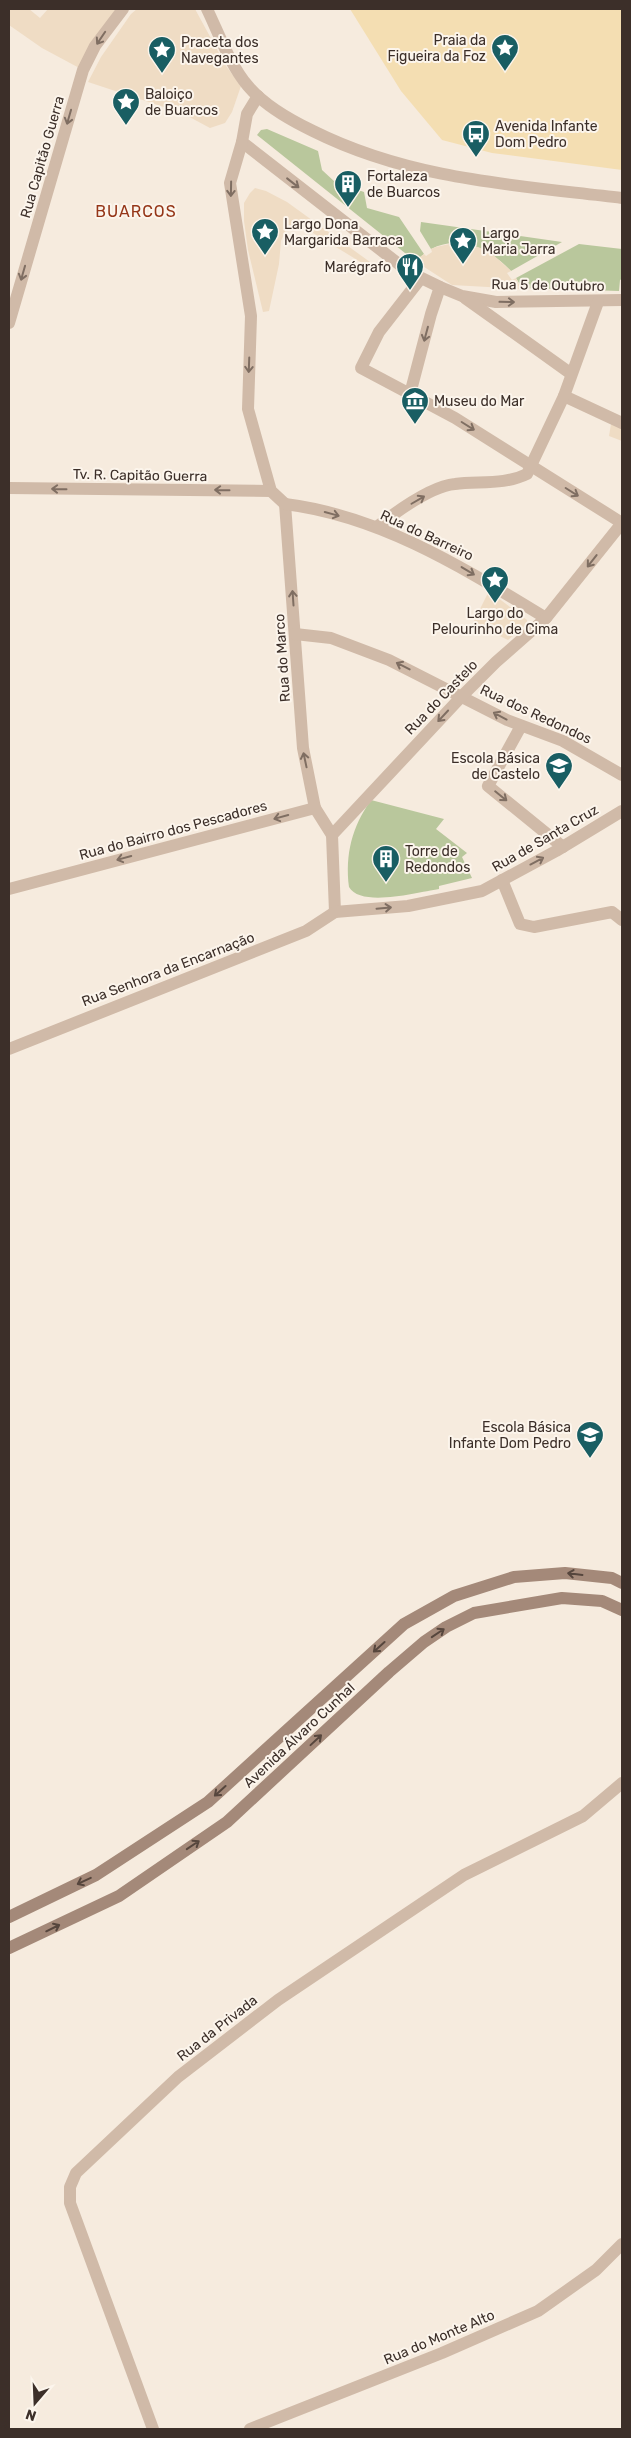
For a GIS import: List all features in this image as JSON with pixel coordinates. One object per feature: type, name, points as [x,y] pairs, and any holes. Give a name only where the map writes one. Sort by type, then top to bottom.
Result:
[{"type":"main road","name":"Avenida Álvaro Cunhal","points":[[9,1917],[96,1875],[208,1802],[404,1624],[454,1596],[514,1577],[557,1574],[612,1578],[622,1583]]},
{"type":"main road","name":"Avenida Álvaro Cunhal","points":[[9,1948],[119,1896],[228,1822],[389,1672],[424,1642],[446,1628],[474,1613],[562,1598],[602,1601],[622,1610]]},
{"type":"street","name":"Rua Capitão Guerra","points":[[9,320],[83,70],[96,46],[123,9]]},
{"type":"street","points":[[208,9],[239,74],[258,96],[302,126],[361,153],[408,168],[464,180],[622,198]]},
{"type":"street","points":[[258,96],[247,114],[242,142],[230,183],[231,198],[252,316],[248,410],[271,491],[286,504]]},
{"type":"street","name":"Rua 5 de Outubro","points":[[242,142],[408,272],[440,287],[462,296],[496,302],[598,302],[622,300]]},
{"type":"street","points":[[421,278],[379,332],[361,368],[455,418],[622,523]]},
{"type":"street","points":[[410,394],[440,287]]},
{"type":"street","points":[[462,296],[570,373]]},
{"type":"street","points":[[378,526],[391,516],[432,492],[453,484],[516,479],[527,474],[564,396],[570,373],[598,302]]},
{"type":"street","points":[[564,396],[622,423]]},
{"type":"street","name":"Tv. R. Capitão Guerra","points":[[9,488],[271,491]]},
{"type":"street","name":"Rua do Barreiro","points":[[286,504],[378,526],[455,563],[546,618]]},
{"type":"street","name":"Rua do Marco","points":[[286,504],[302,748],[315,808]]},
{"type":"street","name":"Rua do Castelo","points":[[332,835],[462,696],[496,662],[546,618],[622,523]]},
{"type":"street","name":"Rua dos Redondos","points":[[295,634],[331,638],[389,660],[522,726],[563,742],[622,775]]},
{"type":"street","points":[[522,726],[488,786],[563,847]]},
{"type":"street","points":[[315,808],[332,835],[335,912]]},
{"type":"street","name":"Rua do Bairro dos Pescadores","points":[[9,889],[315,808]]},
{"type":"street","name":"Rua de Santa Cruz","points":[[335,912],[408,906],[482,891],[563,847],[622,811]]},
{"type":"street","points":[[502,880],[520,924],[534,927],[612,912],[622,920]]},
{"type":"street","name":"Rua Senhora da Encarnação","points":[[9,1048],[296,934],[335,912]]},
{"type":"street","name":"Rua da Privada","points":[[153,2429],[70,2202],[70,2187],[76,2174],[178,2076],[278,2000],[464,1875],[583,1816],[622,1783]]},
{"type":"street","name":"Rua do Monte Alto","points":[[250,2429],[274,2426],[538,2311],[596,2270],[622,2244]]},
{"type":"green space","points":[[267,129],[318,151],[322,170],[335,182],[364,192],[367,208],[399,217],[424,254],[415,261],[257,135],[261,130]]},
{"type":"green space","points":[[421,222],[562,242],[511,271],[494,256],[474,246],[453,243],[431,249],[420,231]]},
{"type":"green space","points":[[579,244],[622,249],[622,279],[620,280],[619,291],[522,288],[516,278]]},
{"type":"green space","points":[[371,800],[444,819],[436,829],[467,853],[462,857],[472,878],[439,886],[439,889],[391,897],[365,897],[355,893],[349,887],[349,852],[359,820]]},
{"type":"sand","name":"Praia da Figueira da Foz","points":[[350,9],[622,9],[622,170],[492,153],[442,140],[401,91]]},
{"type":"shaded area","points":[[9,9],[29,9],[40,18],[48,9],[123,9],[83,70],[42,48],[9,25]]},
{"type":"shaded area","name":"Praceta dos Navegantes","points":[[137,9],[195,9],[226,66],[241,86],[232,112],[225,123],[210,128],[182,113],[88,82],[101,57],[131,14]]},
{"type":"shaded area","name":"Largo Dona Margarida Barraca","points":[[255,188],[266,191],[287,202],[370,262],[367,266],[313,233],[300,227],[288,225],[281,241],[279,264],[269,311],[263,312],[248,250],[244,221],[244,203]]},
{"type":"shaded area","name":"Largo Maria Jarra","points":[[454,243],[478,247],[490,252],[511,271],[507,273],[512,280],[516,278],[521,289],[452,285],[415,261],[424,254],[426,256],[432,252],[431,249]]},
{"type":"shaded area","points":[[612,418],[622,421],[622,441],[609,436]]},
{"type":"shaded area","name":"Largo do Pelourinho de Cima","points":[[489,591],[527,620],[527,624],[508,640],[473,623]]},
{"type":"place","name":"Praia da Figueira da Foz","points":[[505,72]]},
{"type":"place","name":"Praceta dos Navegantes","points":[[162,74]]},
{"type":"place","name":"Baloiço de Buarcos","points":[[126,126]]},
{"type":"place","name":"Avenida Infante Dom Pedro","points":[[476,158]]},
{"type":"place","name":"Fortaleza de Buarcos","points":[[348,208]]},
{"type":"place","name":"Largo Dona Margarida Barraca","points":[[265,256]]},
{"type":"place","name":"Largo Maria Jarra","points":[[463,265]]},
{"type":"place","name":"Marégrafo","points":[[410,291]]},
{"type":"place","name":"Museu do Mar","points":[[415,425]]},
{"type":"place","name":"Largo do Pelourinho de Cima","points":[[495,604]]},
{"type":"place","name":"Escola Básica de Castelo","points":[[559,790]]},
{"type":"place","name":"Torre de Redondos","points":[[386,883]]},
{"type":"place","name":"Escola Básica Infante Dom Pedro","points":[[590,1459]]},
{"type":"district","name":"BUARCOS","points":[[136,211]]}]
